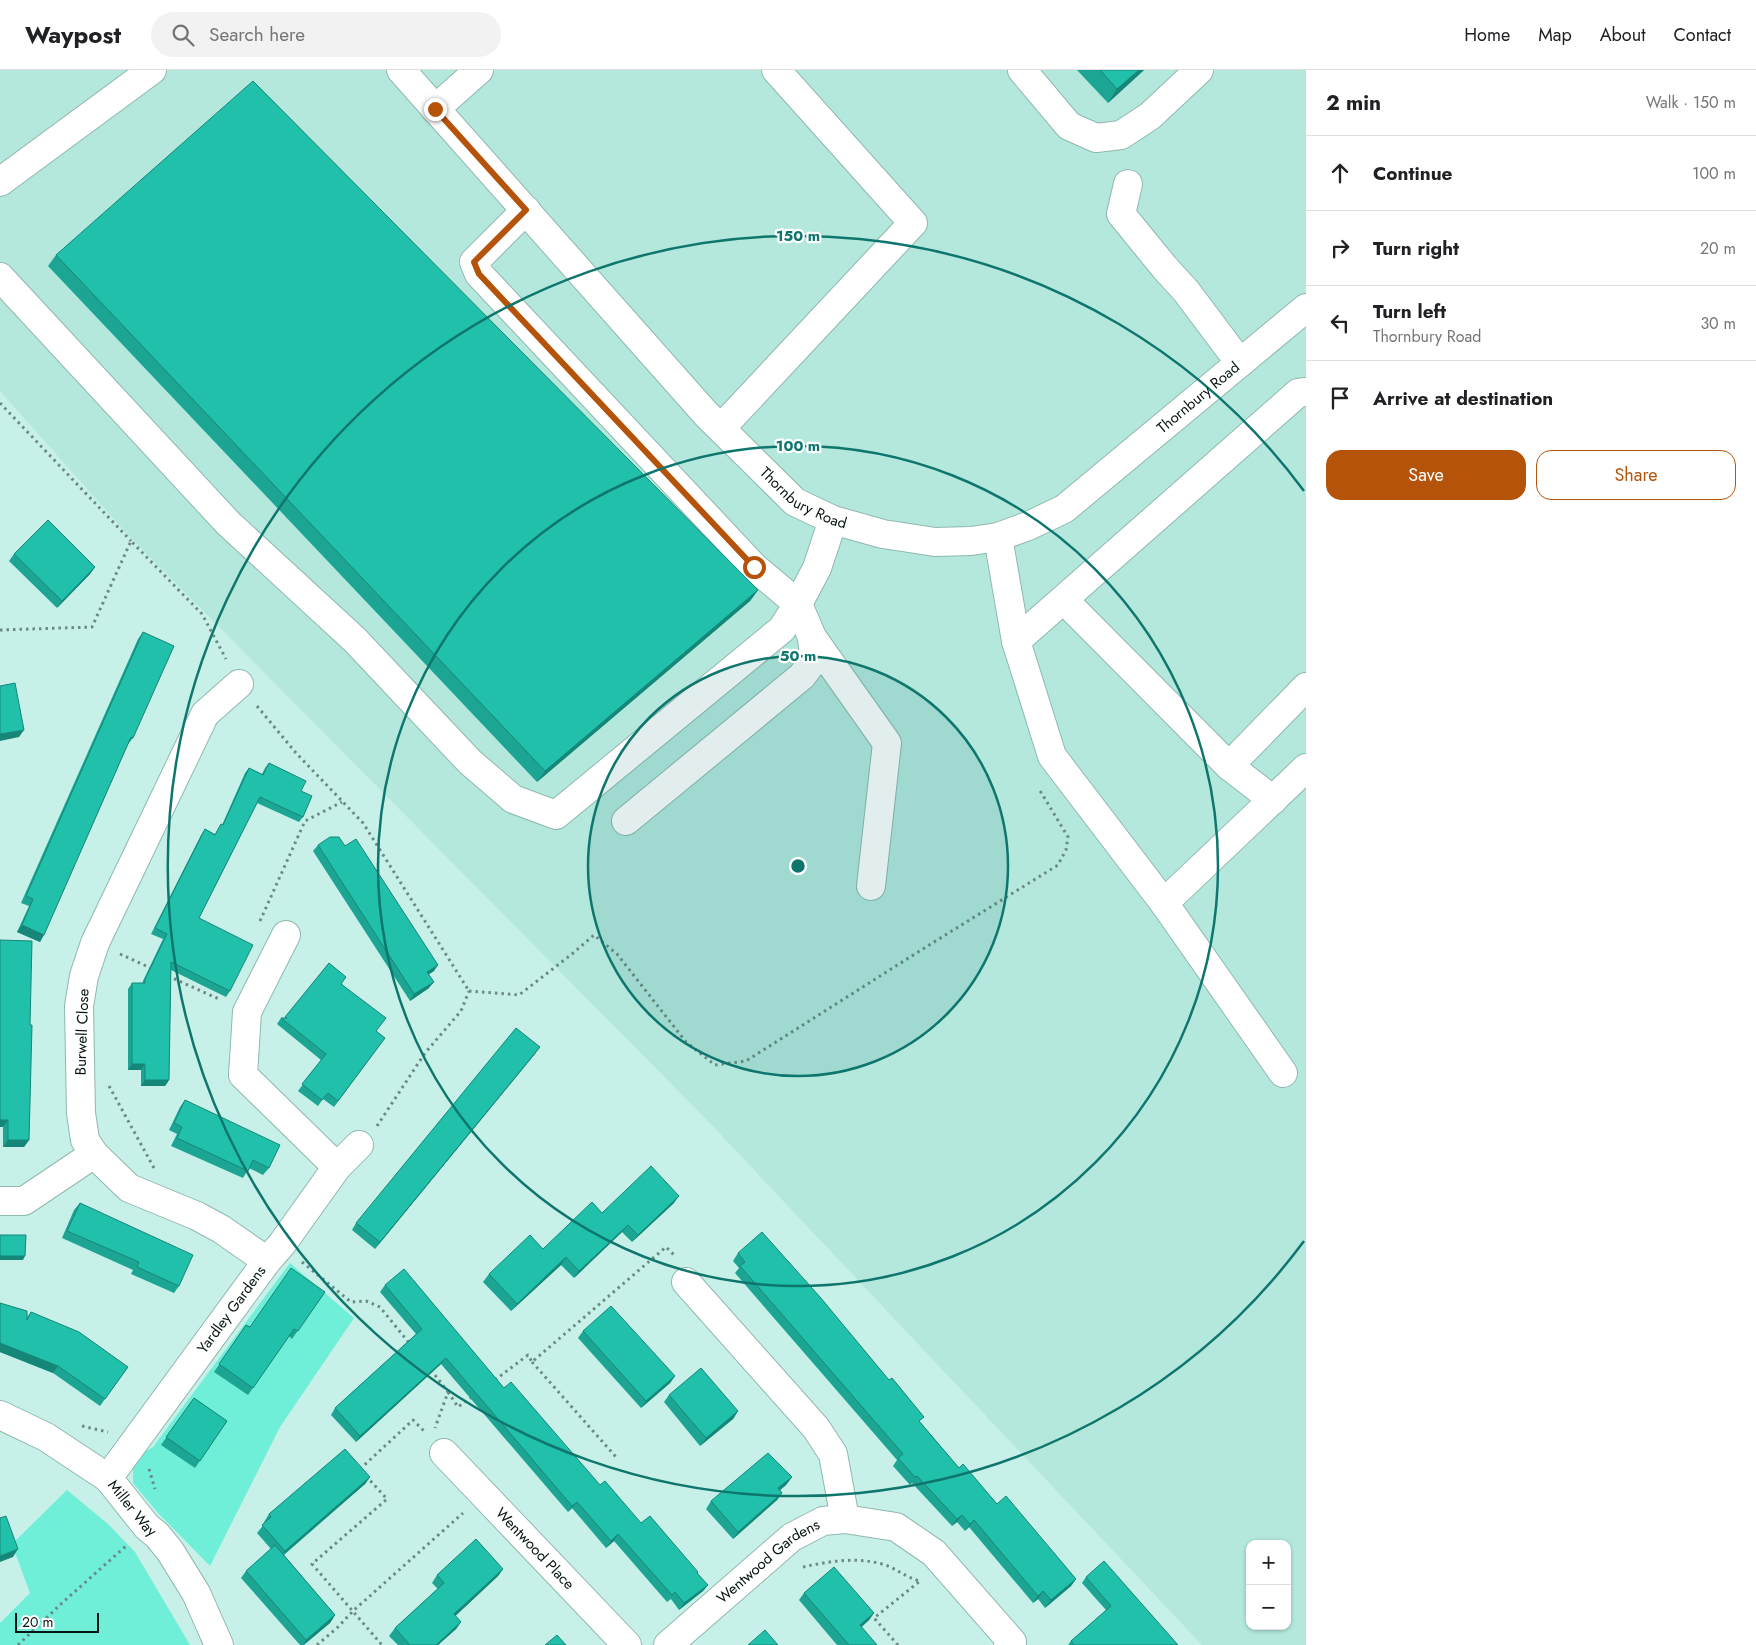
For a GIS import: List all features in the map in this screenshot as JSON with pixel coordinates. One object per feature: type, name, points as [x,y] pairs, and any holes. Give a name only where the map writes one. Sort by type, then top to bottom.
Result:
[{"type":"street","points":[[0,182],[152,70]]},
{"type":"street","name":"Thornbury Road","points":[[401,70],[706,414],[722,427],[795,502],[833,520],[883,534],[935,542],[971,541],[998,537],[1028,526],[1064,508],[1306,308]]},
{"type":"street","points":[[435,109],[480,70]]},
{"type":"street","points":[[722,427],[913,223],[776,70]]},
{"type":"street","points":[[1022,70],[1069,126],[1096,138],[1121,135],[1150,116],[1199,70]]},
{"type":"street","points":[[1128,184],[1121,214],[1164,268],[1186,291],[1240,363]]},
{"type":"street","points":[[526,210],[474,262],[479,274],[754,567],[798,604],[812,636],[887,744],[871,886]]},
{"type":"street","points":[[0,277],[228,524],[355,640],[470,762],[513,799],[556,815],[782,629],[817,568],[833,520]]},
{"type":"street","points":[[1016,641],[1298,393],[1306,392]]},
{"type":"street","points":[[998,537],[1016,641],[1052,756],[1164,903],[1283,1073]]},
{"type":"street","points":[[1064,600],[1229,766],[1273,800]]},
{"type":"street","points":[[626,821],[802,676],[814,660],[812,636]]},
{"type":"street","name":"Burwell Close","points":[[239,684],[205,714],[95,943],[84,976],[79,1006],[81,1114],[86,1140],[94,1154],[129,1188],[197,1216],[274,1253]]},
{"type":"street","points":[[1229,766],[1306,687]]},
{"type":"street","points":[[1164,903],[1306,768]]},
{"type":"street","points":[[286,936],[247,1012],[243,1075],[337,1167]]},
{"type":"street","name":"Yardley Gardens","points":[[108,1478],[337,1167],[359,1145]]},
{"type":"street","points":[[0,1201],[24,1201],[94,1154]]},
{"type":"street","points":[[686,1282],[816,1428],[833,1454],[845,1519]]},
{"type":"street","name":"Miller Way","points":[[0,1415],[46,1437],[108,1478],[147,1527],[161,1540],[176,1559],[196,1593],[219,1645]]},
{"type":"street","name":"Wentwood Place","points":[[438,1446],[627,1645]]},
{"type":"street","name":"Wentwood Gardens","points":[[668,1645],[769,1555],[792,1537],[823,1521],[845,1519],[896,1527],[934,1553],[1012,1642],[1008,1645]]},
{"type":"path","points":[[0,403],[202,614],[239,684],[296,753],[363,823],[469,991]]},
{"type":"path","points":[[0,630],[92,627],[131,541]]},
{"type":"path","points":[[469,991],[519,995],[572,954],[594,934],[616,954],[686,1042],[715,1065],[746,1061],[1058,865],[1066,850],[1068,837],[1037,786]]},
{"type":"path","points":[[286,936],[257,927],[305,821],[342,802]]},
{"type":"path","points":[[95,943],[157,971]]},
{"type":"path","points":[[166,976],[247,1012]]},
{"type":"path","points":[[359,1145],[366,1143],[425,1053],[461,1011],[469,991]]},
{"type":"path","points":[[105,1078],[156,1173],[152,1198]]},
{"type":"path","points":[[532,1362],[666,1247],[686,1268],[686,1282]]},
{"type":"path","points":[[274,1253],[350,1302],[366,1301],[380,1307],[411,1346]]},
{"type":"path","points":[[489,1384],[528,1356],[616,1457]]},
{"type":"path","points":[[430,1369],[458,1407],[474,1396]]},
{"type":"path","points":[[438,1446],[431,1438],[448,1392]]},
{"type":"path","points":[[382,1645],[312,1564],[387,1499],[360,1469],[413,1420],[438,1446]]},
{"type":"path","points":[[317,1645],[337,1628],[353,1610],[484,1494]]},
{"type":"path","points":[[18,1645],[147,1527]]},
{"type":"path","points":[[769,1555],[784,1571],[821,1563],[857,1560],[887,1566],[911,1578],[937,1587],[955,1577]]},
{"type":"path","points":[[898,1645],[874,1618],[920,1581]]},
{"type":"shaded area","points":[[0,70],[1306,70],[1306,1645],[1202,1645],[704,1117],[129,536],[0,391]]},
{"type":"green space","points":[[290,1263],[354,1318],[280,1427],[210,1566],[158,1513],[133,1483],[133,1459],[153,1447]]},
{"type":"green space","points":[[67,1490],[108,1524],[135,1552],[190,1645],[0,1645],[0,1623],[30,1593],[12,1544]]},
{"type":"building","points":[[1100,70],[1139,70],[1117,89]]},
{"type":"building","points":[[253,81],[758,590],[545,771],[56,255]]},
{"type":"building","points":[[48,520],[95,567],[62,601],[14,554]]},
{"type":"building","points":[[143,632],[174,646],[133,738],[131,737],[44,935],[22,925],[33,899],[26,896]]},
{"type":"building","points":[[15,683],[24,730],[0,734],[0,686]]},
{"type":"building","points":[[269,763],[306,781],[301,791],[312,796],[303,817],[260,797],[199,918],[253,945],[230,991],[171,962],[169,1080],[145,1080],[145,1064],[132,1064],[132,983],[145,983],[145,979],[167,934],[155,928],[205,829],[215,835],[221,824],[223,825],[249,768],[263,775]]},
{"type":"building","points":[[330,837],[339,837],[345,846],[356,839],[438,965],[427,972],[434,982],[414,994],[318,845]]},
{"type":"building","points":[[0,940],[32,941],[29,1140],[8,1140],[8,1120],[0,1120]]},
{"type":"building","points":[[329,963],[346,977],[341,984],[386,1018],[376,1031],[385,1038],[338,1101],[328,1093],[322,1100],[302,1084],[326,1054],[281,1018],[287,1018],[285,1017]]},
{"type":"building","points":[[516,1028],[540,1047],[380,1242],[356,1223]]},
{"type":"building","points":[[185,1100],[280,1145],[269,1168],[253,1160],[248,1171],[177,1138],[182,1127],[174,1123]]},
{"type":"building","points":[[651,1166],[679,1196],[638,1235],[628,1225],[579,1271],[566,1257],[517,1304],[489,1274],[530,1235],[543,1249],[592,1202],[602,1213]]},
{"type":"building","points":[[80,1203],[193,1255],[179,1286],[137,1267],[139,1262],[67,1231]]},
{"type":"building","points":[[762,1232],[820,1297],[889,1380],[892,1378],[924,1417],[919,1421],[959,1468],[963,1464],[997,1504],[1006,1496],[1076,1579],[1051,1600],[1043,1591],[1038,1596],[974,1520],[970,1524],[962,1515],[957,1519],[917,1476],[915,1477],[898,1458],[903,1454],[740,1266],[745,1262],[738,1253]]},
{"type":"building","points":[[0,1235],[26,1235],[25,1256],[0,1256]]},
{"type":"building","points":[[291,1268],[325,1292],[298,1331],[294,1329],[253,1388],[219,1364],[246,1325],[250,1327]]},
{"type":"building","points":[[404,1269],[504,1388],[511,1382],[600,1485],[605,1481],[641,1523],[650,1516],[708,1585],[684,1603],[675,1592],[672,1595],[618,1534],[611,1541],[577,1502],[572,1506],[446,1358],[360,1436],[335,1408],[422,1329],[385,1285]]},
{"type":"building","points":[[0,1303],[27,1311],[27,1320],[31,1312],[79,1332],[128,1367],[105,1399],[58,1366],[0,1343]]},
{"type":"building","points":[[611,1306],[675,1376],[646,1401],[583,1331]]},
{"type":"building","points":[[701,1368],[738,1411],[706,1438],[669,1395]]},
{"type":"building","points":[[194,1398],[227,1421],[200,1461],[166,1437]]},
{"type":"building","points":[[345,1449],[370,1477],[285,1551],[262,1525],[271,1517],[269,1514]]},
{"type":"building","points":[[768,1453],[792,1477],[778,1488],[782,1493],[738,1532],[711,1501]]},
{"type":"building","points":[[6,1516],[18,1549],[0,1556],[0,1518]]},
{"type":"building","points":[[476,1539],[503,1569],[454,1614],[461,1622],[436,1645],[410,1645],[395,1628],[444,1583],[437,1575]]},
{"type":"building","points":[[275,1545],[335,1615],[306,1640],[246,1571]]},
{"type":"building","points":[[1104,1561],[1178,1645],[1074,1645],[1071,1641],[1111,1606],[1086,1577]]},
{"type":"building","points":[[834,1567],[874,1613],[860,1625],[877,1645],[849,1645],[804,1593]]},
{"type":"building","points":[[765,1630],[778,1645],[748,1645]]},
{"type":"building","points":[[557,1635],[566,1645],[545,1645]]},
{"type":"route","points":[[435,109],[526,210],[474,262],[479,274],[754,567]]}]
